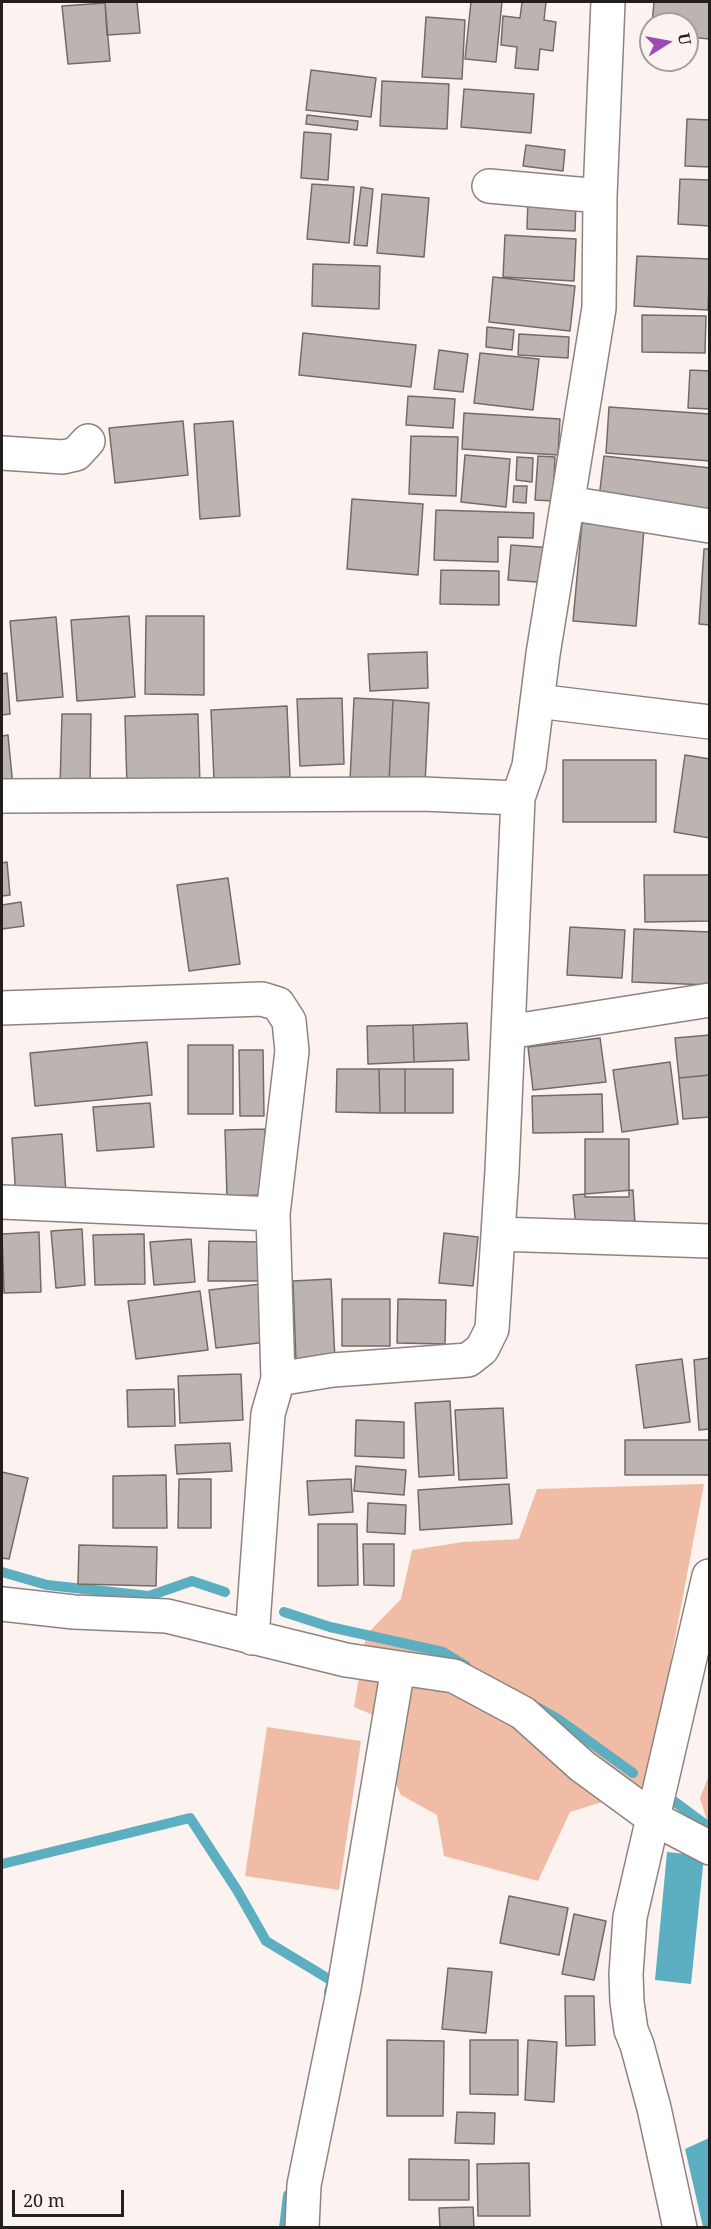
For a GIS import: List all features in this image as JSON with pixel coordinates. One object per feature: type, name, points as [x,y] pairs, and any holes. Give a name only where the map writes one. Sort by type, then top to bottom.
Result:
[{"type":"street","points":[[278,1379],[333,1370],[468,1360],[482,1349],[492,1329],[518,798],[529,766],[537,700],[599,308],[600,196],[608,2]]},
{"type":"street","points":[[489,186],[600,196]]},
{"type":"street","points":[[2,453],[63,457],[76,454],[88,441]]},
{"type":"street","points":[[568,504],[710,526]]},
{"type":"street","points":[[537,700],[710,722]]},
{"type":"street","points":[[2,796],[422,794],[518,798]]},
{"type":"street","points":[[2,1008],[262,999],[278,1004],[290,1022],[292,1051],[273,1214],[278,1379],[267,1414],[252,1638]]},
{"type":"street","points":[[508,1032],[710,1000]]},
{"type":"street","points":[[2,1202],[273,1214]]},
{"type":"street","points":[[498,1234],[710,1241]]},
{"type":"street","points":[[680,2228],[654,2108],[637,2045],[630,2030],[627,2002],[630,1917],[709,1575]]},
{"type":"street","points":[[2,1604],[74,1612],[167,1616],[346,1660],[454,1676],[523,1713],[582,1766],[654,1818],[710,1848]]},
{"type":"street","points":[[302,2228],[304,2185],[344,1988],[398,1668]]},
{"type":"shaded area","points":[[704,1484],[647,1788],[570,1812],[538,1881],[444,1856],[437,1815],[401,1795],[390,1772],[373,1715],[354,1707],[366,1635],[401,1599],[412,1550],[463,1542],[519,1539],[537,1489]]},
{"type":"shaded area","points":[[267,1727],[361,1741],[339,1890],[245,1876]]},
{"type":"shaded area","points":[[709,1775],[709,1827],[700,1798]]},
{"type":"water","points":[[667,1852],[704,1856],[691,1984],[655,1980]]},
{"type":"water","points":[[709,2138],[709,2227],[703,2227],[685,2149]]},
{"type":"building","points":[[105,2],[137,2],[140,33],[107,35]]},
{"type":"building","points":[[471,2],[502,2],[496,62],[465,59]]},
{"type":"building","points":[[522,2],[546,2],[544,20],[556,22],[553,51],[540,49],[538,70],[515,68],[517,47],[501,45],[503,16],[520,18]]},
{"type":"building","points":[[654,2],[710,2],[710,39],[699,38],[699,12],[653,12]]},
{"type":"building","points":[[105,3],[110,61],[68,64],[62,6]]},
{"type":"building","points":[[426,17],[465,20],[462,79],[422,77]]},
{"type":"building","points":[[311,70],[376,78],[371,117],[306,110]]},
{"type":"building","points":[[382,81],[449,84],[447,129],[380,126]]},
{"type":"building","points":[[464,89],[534,94],[531,133],[461,127]]},
{"type":"building","points":[[307,115],[358,121],[357,130],[306,124]]},
{"type":"building","points":[[687,119],[710,120],[710,167],[685,166]]},
{"type":"building","points":[[304,132],[331,134],[328,180],[301,178]]},
{"type":"building","points":[[526,145],[565,150],[563,171],[523,166]]},
{"type":"building","points":[[680,179],[710,180],[710,226],[678,224]]},
{"type":"building","points":[[312,184],[354,187],[349,243],[307,239]]},
{"type":"building","points":[[361,187],[373,189],[367,246],[354,245]]},
{"type":"building","points":[[382,194],[429,198],[424,257],[377,253]]},
{"type":"building","points":[[528,198],[576,199],[575,231],[527,229]]},
{"type":"building","points":[[505,235],[576,239],[574,281],[503,277]]},
{"type":"building","points":[[637,256],[710,259],[708,310],[634,306]]},
{"type":"building","points":[[313,264],[380,266],[379,309],[312,306]]},
{"type":"building","points":[[493,277],[575,286],[570,331],[489,322]]},
{"type":"building","points":[[642,315],[706,316],[705,353],[642,352]]},
{"type":"building","points":[[487,327],[514,330],[512,350],[486,347]]},
{"type":"building","points":[[303,333],[416,345],[411,387],[299,375]]},
{"type":"building","points":[[519,334],[569,337],[568,358],[518,355]]},
{"type":"building","points":[[439,350],[468,354],[463,392],[434,389]]},
{"type":"building","points":[[480,353],[539,359],[533,410],[474,403]]},
{"type":"building","points":[[690,370],[710,371],[710,409],[688,408]]},
{"type":"building","points":[[408,396],[455,399],[453,428],[406,425]]},
{"type":"building","points":[[609,407],[710,414],[710,461],[606,453]]},
{"type":"building","points":[[464,413],[560,419],[558,455],[462,449]]},
{"type":"building","points":[[183,421],[188,475],[115,483],[109,428]]},
{"type":"building","points":[[233,421],[240,516],[200,519],[194,424]]},
{"type":"building","points":[[411,436],[458,437],[456,496],[409,494]]},
{"type":"building","points":[[465,455],[510,459],[506,507],[461,502]]},
{"type":"building","points":[[538,456],[555,457],[553,501],[535,500]]},
{"type":"building","points":[[604,456],[710,468],[710,511],[599,498]]},
{"type":"building","points":[[517,457],[533,458],[532,482],[516,480]]},
{"type":"building","points":[[514,486],[527,486],[526,503],[513,502]]},
{"type":"building","points":[[352,499],[423,504],[418,575],[347,569]]},
{"type":"building","points":[[436,510],[534,513],[533,538],[498,537],[498,562],[434,560]]},
{"type":"building","points":[[582,523],[644,529],[636,626],[573,621]]},
{"type":"building","points":[[511,545],[554,548],[551,583],[508,580]]},
{"type":"building","points":[[704,549],[710,549],[710,625],[699,624]]},
{"type":"building","points":[[441,570],[499,571],[499,605],[440,604]]},
{"type":"building","points":[[129,616],[135,697],[77,701],[71,620]]},
{"type":"building","points":[[146,616],[204,616],[204,695],[145,694]]},
{"type":"building","points":[[56,617],[63,697],[17,701],[10,621]]},
{"type":"building","points":[[427,652],[428,688],[370,691],[368,654]]},
{"type":"building","points":[[7,673],[10,714],[2,715],[2,674]]},
{"type":"building","points":[[342,698],[344,764],[300,766],[297,699]]},
{"type":"building","points":[[354,698],[393,700],[389,782],[350,780]]},
{"type":"building","points":[[393,700],[429,703],[425,784],[389,782]]},
{"type":"building","points":[[287,706],[290,777],[214,780],[211,710]]},
{"type":"building","points":[[62,714],[91,714],[90,786],[60,786]]},
{"type":"building","points":[[198,714],[200,786],[127,787],[125,716]]},
{"type":"building","points":[[8,735],[13,787],[2,788],[2,736]]},
{"type":"building","points":[[685,755],[710,759],[710,838],[674,832]]},
{"type":"building","points":[[563,760],[656,760],[656,822],[563,822]]},
{"type":"building","points":[[7,862],[10,895],[2,896],[2,863]]},
{"type":"building","points":[[644,875],[710,875],[710,921],[645,922]]},
{"type":"building","points":[[228,878],[240,964],[189,971],[177,885]]},
{"type":"building","points":[[21,902],[24,926],[2,929],[2,905]]},
{"type":"building","points":[[570,927],[625,930],[622,978],[567,975]]},
{"type":"building","points":[[634,929],[710,932],[710,985],[632,982]]},
{"type":"building","points":[[467,1023],[469,1060],[414,1062],[413,1025]]},
{"type":"building","points":[[413,1025],[414,1062],[368,1064],[367,1026]]},
{"type":"building","points":[[710,1035],[710,1075],[679,1078],[675,1038]]},
{"type":"building","points":[[600,1038],[606,1082],[533,1090],[528,1047]]},
{"type":"building","points":[[147,1042],[152,1095],[35,1106],[30,1053]]},
{"type":"building","points":[[188,1045],[233,1045],[233,1114],[188,1114]]},
{"type":"building","points":[[239,1050],[263,1050],[264,1116],[240,1116]]},
{"type":"building","points":[[670,1062],[678,1124],[622,1132],[613,1070]]},
{"type":"building","points":[[337,1069],[379,1069],[380,1113],[336,1112]]},
{"type":"building","points":[[379,1069],[405,1069],[405,1113],[380,1113]]},
{"type":"building","points":[[405,1069],[453,1069],[453,1113],[405,1113]]},
{"type":"building","points":[[710,1075],[710,1117],[683,1119],[679,1078]]},
{"type":"building","points":[[602,1094],[603,1132],[533,1133],[532,1096]]},
{"type":"building","points":[[150,1103],[154,1147],[97,1151],[93,1107]]},
{"type":"building","points":[[265,1129],[267,1195],[227,1196],[225,1130]]},
{"type":"building","points":[[62,1134],[66,1193],[16,1197],[12,1138]]},
{"type":"building","points":[[585,1139],[629,1139],[629,1197],[585,1197]]},
{"type":"building","points":[[633,1190],[635,1225],[576,1229],[573,1195]]},
{"type":"building","points":[[82,1229],[85,1285],[56,1288],[51,1231]]},
{"type":"building","points":[[39,1232],[41,1292],[4,1293],[2,1234]]},
{"type":"building","points":[[444,1233],[478,1237],[473,1286],[439,1283]]},
{"type":"building","points":[[144,1234],[145,1284],[95,1285],[93,1235]]},
{"type":"building","points":[[191,1239],[195,1282],[154,1285],[150,1242]]},
{"type":"building","points":[[209,1241],[262,1242],[262,1281],[208,1281]]},
{"type":"building","points":[[331,1279],[335,1360],[296,1362],[293,1281]]},
{"type":"building","points":[[261,1284],[267,1342],[216,1348],[209,1290]]},
{"type":"building","points":[[200,1291],[208,1350],[136,1359],[128,1301]]},
{"type":"building","points":[[342,1299],[390,1299],[390,1346],[342,1346]]},
{"type":"building","points":[[398,1299],[446,1300],[445,1344],[397,1343]]},
{"type":"building","points":[[710,1358],[710,1429],[699,1430],[694,1360]]},
{"type":"building","points":[[682,1359],[690,1422],[644,1428],[636,1365]]},
{"type":"building","points":[[241,1374],[243,1420],[180,1423],[178,1376]]},
{"type":"building","points":[[174,1389],[175,1426],[128,1427],[127,1390]]},
{"type":"building","points":[[450,1401],[454,1475],[419,1477],[415,1403]]},
{"type":"building","points":[[503,1408],[507,1478],[459,1480],[455,1410]]},
{"type":"building","points":[[356,1420],[404,1422],[404,1458],[355,1456]]},
{"type":"building","points":[[625,1440],[710,1440],[710,1475],[625,1475]]},
{"type":"building","points":[[230,1443],[232,1471],[177,1474],[175,1445]]},
{"type":"building","points":[[356,1466],[406,1470],[404,1495],[354,1491]]},
{"type":"building","points":[[2,1472],[28,1478],[9,1559],[2,1558]]},
{"type":"building","points":[[166,1475],[167,1528],[113,1528],[113,1476]]},
{"type":"building","points":[[179,1479],[211,1479],[211,1528],[178,1528]]},
{"type":"building","points":[[351,1479],[353,1512],[309,1515],[307,1481]]},
{"type":"building","points":[[509,1484],[512,1524],[420,1530],[418,1490]]},
{"type":"building","points":[[368,1503],[406,1505],[405,1534],[367,1532]]},
{"type":"building","points":[[318,1524],[357,1524],[358,1585],[318,1586]]},
{"type":"building","points":[[363,1544],[394,1544],[394,1586],[364,1585]]},
{"type":"building","points":[[79,1545],[157,1547],[156,1586],[78,1584]]},
{"type":"building","points":[[509,1896],[568,1908],[559,1955],[500,1943]]},
{"type":"building","points":[[574,1914],[606,1921],[594,1980],[562,1974]]},
{"type":"building","points":[[448,1968],[492,1972],[486,2033],[442,2029]]},
{"type":"building","points":[[565,1996],[594,1996],[595,2045],[566,2046]]},
{"type":"building","points":[[387,2040],[444,2041],[443,2116],[387,2116]]},
{"type":"building","points":[[470,2040],[518,2040],[518,2095],[470,2094]]},
{"type":"building","points":[[528,2040],[557,2042],[554,2102],[525,2100]]},
{"type":"building","points":[[457,2112],[495,2113],[494,2144],[455,2143]]},
{"type":"building","points":[[409,2159],[469,2160],[469,2200],[409,2200]]},
{"type":"building","points":[[529,2163],[530,2216],[478,2216],[477,2164]]},
{"type":"building","points":[[473,2207],[474,2228],[440,2228],[439,2208]]},
{"type":"waterway","points":[[2,1572],[47,1585],[149,1596],[192,1581],[225,1592]]},
{"type":"waterway","points":[[284,1612],[330,1627],[443,1652],[466,1666]]},
{"type":"waterway","points":[[537,1707],[558,1719],[633,1773]]},
{"type":"waterway","points":[[671,1799],[710,1828]]},
{"type":"waterway","points":[[2,1864],[190,1818],[237,1890],[266,1941],[332,1981],[329,1992]]},
{"type":"waterway","points":[[284,2228],[288,2195]]}]
